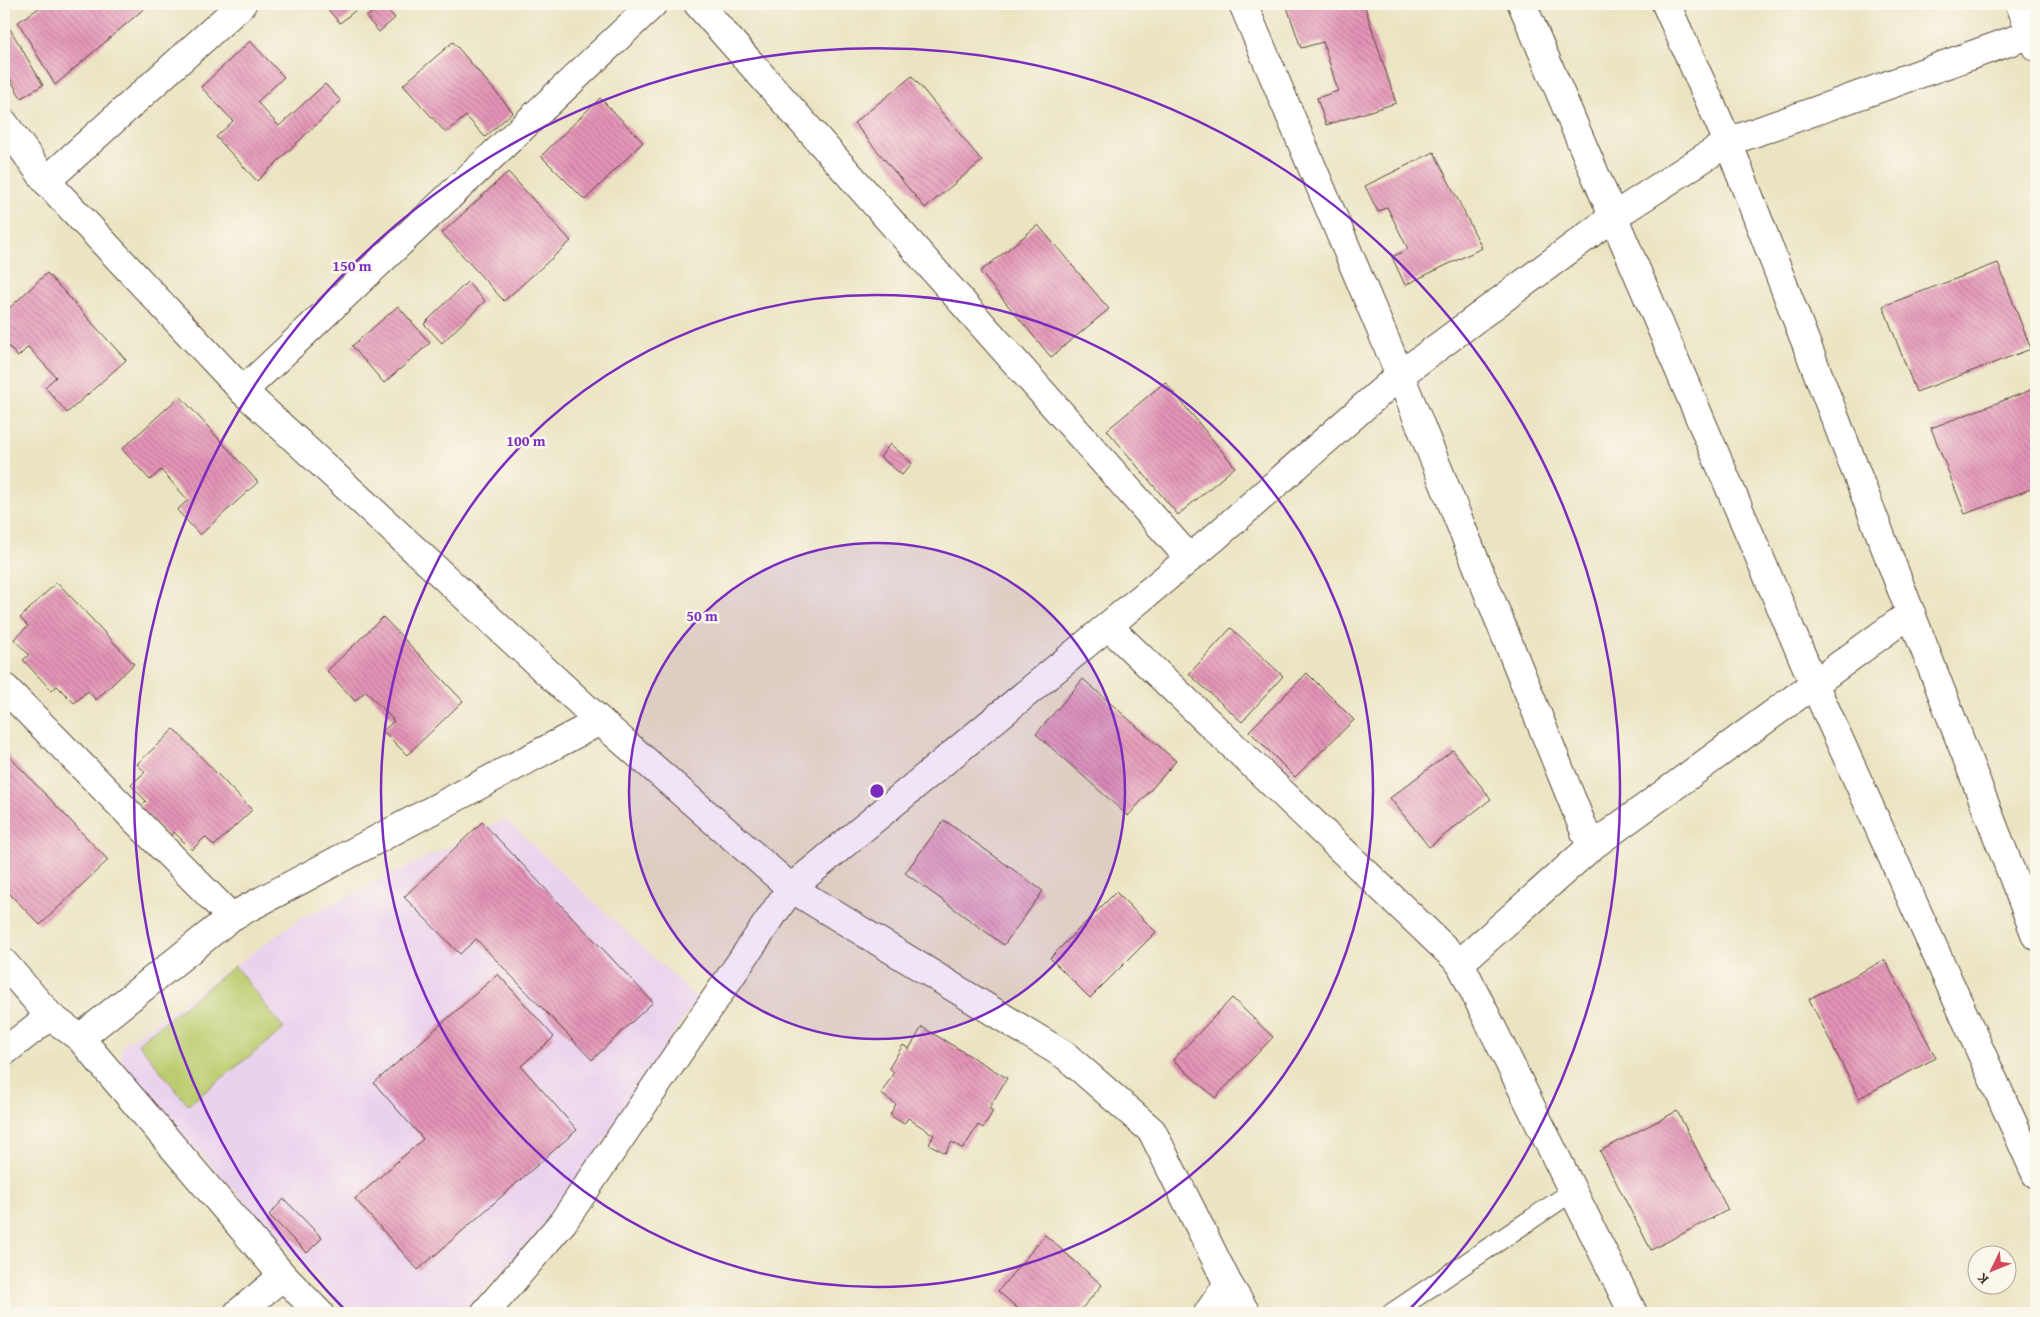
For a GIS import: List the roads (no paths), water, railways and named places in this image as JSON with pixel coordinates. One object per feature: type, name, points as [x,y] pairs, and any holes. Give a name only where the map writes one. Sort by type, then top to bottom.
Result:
[{"type":"street","points":[[46,181],[242,4]]},
{"type":"street","points":[[243,391],[652,4]]},
{"type":"street","points":[[698,4],[1189,558]]},
{"type":"street","points":[[1243,4],[1400,375],[1591,847]]},
{"type":"street","points":[[1522,4],[1814,684],[2036,1174]]},
{"type":"street","points":[[1666,4],[1728,142],[2036,936]]},
{"type":"street","points":[[485,1313],[563,1222],[792,888],[1189,558],[1400,375],[1613,217],[1728,142],[2034,41],[2020,4]]},
{"type":"street","points":[[4,123],[46,181],[243,391],[600,721],[792,888],[1066,1056],[1152,1131],[1228,1284],[1246,1313]]},
{"type":"street","points":[[1460,964],[1591,847],[1911,613]]},
{"type":"street","points":[[1108,626],[1460,964],[1634,1313]]},
{"type":"street","points":[[4,687],[232,917]]},
{"type":"street","points":[[80,1038],[232,917],[600,721]]},
{"type":"street","points":[[4,963],[50,1016],[80,1038],[284,1276],[319,1313]]},
{"type":"street","points":[[4,1052],[50,1016]]},
{"type":"street","points":[[238,1313],[284,1276]]},
{"type":"street","points":[[1208,1313],[1228,1284]]},
{"type":"lane","points":[[1392,1313],[1573,1191]]}]
